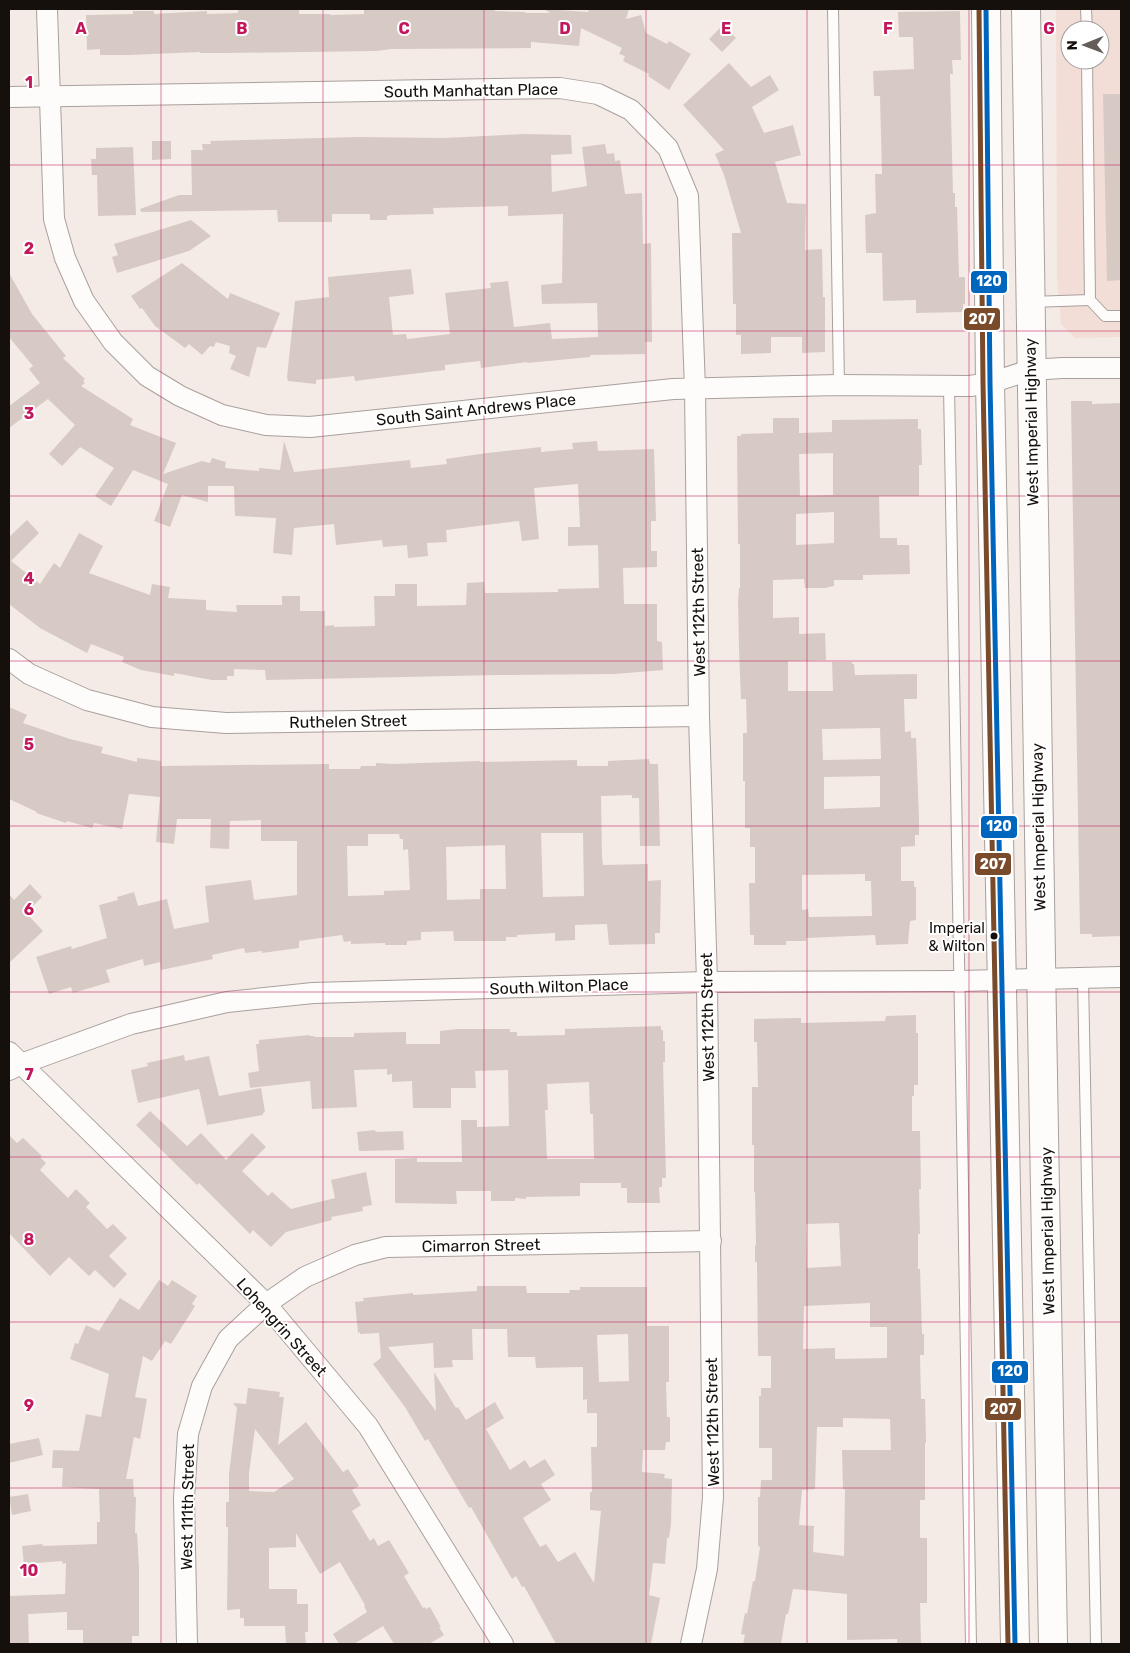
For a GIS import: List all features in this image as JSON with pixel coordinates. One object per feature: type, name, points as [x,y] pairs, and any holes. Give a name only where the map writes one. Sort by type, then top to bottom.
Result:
[{"type":"main road","points":[[986,9],[990,383],[1016,1644]]},
{"type":"main road","name":"West Imperial Highway","points":[[1026,9],[1040,979],[1047,1191],[1053,1644]]},
{"type":"street","points":[[47,9],[49,96]]},
{"type":"street","name":"South Manhattan Place","points":[[9,97],[560,88],[598,94],[631,110],[668,148],[688,196],[695,389]]},
{"type":"street","name":"South Saint Andrews Place","points":[[49,96],[54,219],[65,258],[84,301],[113,342],[148,376],[180,396],[222,415],[266,425],[310,427],[672,389],[839,385],[970,386],[990,383],[1030,370],[1121,368]]},
{"type":"street","name":"West 112th Street","points":[[691,1644],[707,1568],[713,1497],[707,982],[699,716],[695,389]]},
{"type":"street","name":"Ruthelen Street","points":[[9,659],[29,674],[87,700],[152,717],[226,723],[699,716]]},
{"type":"street","name":"South Wilton Place","points":[[13,1062],[131,1024],[227,1002],[313,993],[707,982],[960,981],[1121,977]]},
{"type":"street","name":"Lohengrin Street","points":[[13,1062],[266,1304],[368,1426],[503,1644]]},
{"type":"street","name":"Cimarron Street","points":[[266,1304],[305,1277],[355,1255],[386,1248],[711,1242]]},
{"type":"street","name":"West 111th Street","points":[[187,1644],[184,1498],[188,1434],[202,1386],[228,1339],[266,1304]]},
{"type":"lane","points":[[833,9],[839,385]]},
{"type":"lane","points":[[1087,70],[1090,300],[1105,316],[1121,316]]},
{"type":"lane","points":[[1029,302],[1090,300]]},
{"type":"lane","points":[[949,386],[971,1644]]},
{"type":"lane","points":[[1083,978],[1096,1644]]},
{"type":"shaded area","points":[[1056,9],[1121,9],[1121,337],[1075,338],[1061,324],[1057,277]]},
{"type":"building","points":[[238,9],[299,9],[299,14],[330,15],[364,14],[364,9],[494,9],[495,11],[550,13],[544,9],[588,12],[589,9],[629,9],[626,19],[641,15],[646,33],[667,44],[669,41],[691,54],[669,90],[648,76],[649,74],[623,61],[625,56],[619,54],[622,48],[581,28],[579,46],[531,42],[531,48],[200,52],[129,55],[100,55],[100,49],[87,50],[86,15],[133,14],[133,11],[154,11],[154,14],[207,11],[207,14],[238,13]]},
{"type":"building","points":[[960,11],[961,60],[952,60],[953,74],[950,74],[953,193],[955,193],[955,207],[957,207],[959,277],[965,277],[965,304],[963,304],[963,312],[916,313],[916,300],[883,301],[882,253],[866,253],[865,215],[876,213],[875,174],[882,174],[880,96],[874,96],[873,71],[914,69],[913,37],[899,37],[898,12]]},
{"type":"building","points":[[723,25],[736,38],[722,52],[709,39]]},
{"type":"building","points":[[729,63],[751,87],[770,75],[779,90],[752,107],[764,133],[793,125],[801,155],[775,162],[787,203],[806,204],[805,250],[822,249],[823,297],[825,297],[825,352],[802,353],[802,337],[771,337],[771,353],[741,354],[741,335],[736,335],[736,304],[733,304],[732,233],[741,233],[724,175],[715,154],[724,150],[683,105]]},
{"type":"building","points":[[1103,94],[1121,94],[1121,280],[1107,281]]},
{"type":"building","points":[[525,134],[571,135],[572,154],[551,155],[552,192],[587,186],[582,147],[605,144],[607,154],[614,153],[615,161],[620,160],[625,194],[642,193],[643,244],[651,243],[652,342],[645,342],[645,354],[590,355],[590,357],[481,368],[480,361],[445,365],[445,370],[355,381],[354,376],[316,380],[316,384],[288,381],[295,301],[329,297],[328,277],[411,269],[414,294],[389,297],[393,335],[406,334],[407,339],[450,334],[445,293],[491,288],[490,283],[508,281],[514,327],[550,323],[552,339],[598,337],[597,303],[542,304],[541,285],[562,283],[563,214],[508,216],[508,206],[433,208],[434,214],[391,215],[387,216],[387,220],[370,220],[370,214],[332,214],[332,222],[278,222],[277,210],[141,212],[140,209],[179,195],[192,195],[191,150],[203,150],[202,144],[211,144],[210,141],[358,137],[444,138]]},
{"type":"building","points":[[152,141],[171,141],[171,159],[152,160]]},
{"type":"building","points":[[133,147],[136,215],[98,216],[97,175],[92,175],[91,159],[96,159],[96,148]]},
{"type":"building","points":[[191,220],[211,236],[189,251],[117,273],[112,257],[118,255],[114,244]]},
{"type":"building","points":[[182,263],[228,299],[230,293],[280,313],[266,348],[257,347],[249,377],[230,369],[236,356],[229,353],[230,346],[216,342],[214,347],[210,346],[202,355],[189,344],[185,348],[155,326],[131,296]]},
{"type":"building","points":[[9,273],[32,314],[66,356],[63,358],[85,379],[83,381],[85,383],[81,386],[133,419],[130,425],[176,443],[163,474],[202,461],[210,463],[212,458],[226,462],[225,468],[259,471],[259,468],[280,470],[284,441],[294,472],[410,460],[411,468],[447,464],[446,459],[487,453],[541,447],[541,452],[573,449],[572,443],[597,441],[598,451],[654,449],[656,521],[651,521],[651,551],[657,551],[657,567],[623,568],[624,604],[657,604],[657,641],[662,642],[663,670],[615,674],[266,680],[265,670],[234,669],[234,676],[227,676],[227,680],[212,680],[174,673],[174,676],[141,670],[122,662],[124,657],[91,644],[87,653],[40,628],[9,604],[9,537],[27,520],[39,533],[11,561],[40,584],[54,563],[60,568],[79,533],[103,546],[89,573],[150,595],[152,584],[170,587],[168,598],[206,600],[206,610],[237,612],[236,605],[282,605],[282,596],[300,596],[300,611],[325,611],[325,626],[334,625],[334,627],[375,626],[374,596],[395,596],[395,584],[417,584],[417,606],[466,605],[467,583],[484,582],[485,593],[558,592],[558,589],[599,588],[598,545],[568,546],[568,527],[580,527],[578,484],[534,488],[539,539],[522,541],[519,521],[446,530],[447,542],[427,543],[428,556],[408,558],[407,545],[383,547],[382,540],[336,545],[334,524],[294,528],[292,555],[273,553],[276,518],[235,516],[234,486],[208,486],[208,502],[182,495],[170,527],[154,521],[168,484],[133,470],[111,506],[95,496],[114,468],[80,447],[62,466],[49,454],[75,425],[48,399],[9,428],[9,406],[40,383],[29,369],[33,366],[9,337]]},
{"type":"building","points":[[1071,401],[1092,401],[1092,404],[1121,403],[1121,936],[1092,937],[1092,934],[1080,934]]},
{"type":"building","points":[[773,418],[799,418],[799,433],[832,432],[832,420],[918,419],[918,429],[921,429],[922,465],[919,465],[919,496],[879,496],[880,538],[897,538],[897,545],[909,545],[910,574],[863,575],[863,580],[834,580],[834,586],[825,588],[805,588],[804,579],[773,580],[773,618],[799,617],[799,634],[825,633],[826,660],[788,661],[788,691],[833,691],[832,662],[852,662],[855,675],[917,674],[917,699],[904,699],[905,732],[911,731],[911,738],[916,738],[919,819],[919,835],[915,835],[915,846],[901,847],[901,881],[914,881],[914,887],[916,887],[916,920],[910,921],[908,944],[876,945],[875,935],[806,938],[806,941],[786,941],[786,945],[754,945],[754,935],[750,935],[749,883],[755,883],[755,847],[750,847],[750,828],[745,828],[743,733],[747,733],[746,699],[741,699],[739,649],[740,544],[738,544],[737,436],[741,436],[741,434],[773,433]],"holes":[[[833,453],[833,495],[800,496],[799,454]],[[834,512],[834,543],[796,545],[796,514]],[[880,728],[881,759],[823,760],[822,729]],[[880,776],[880,807],[824,809],[824,777]],[[865,874],[865,881],[871,881],[872,916],[809,917],[808,909],[802,910],[802,875]]]},
{"type":"building","points":[[9,707],[27,715],[23,723],[70,739],[103,747],[101,753],[137,762],[137,758],[161,761],[161,766],[329,764],[329,769],[360,769],[361,766],[376,766],[376,763],[577,760],[577,766],[608,766],[608,761],[649,759],[650,764],[658,764],[660,846],[640,846],[639,798],[632,798],[632,795],[601,796],[602,857],[603,865],[648,864],[648,881],[661,880],[660,933],[655,933],[655,944],[609,945],[607,924],[575,925],[575,940],[555,941],[555,933],[517,935],[517,937],[506,937],[506,941],[454,941],[453,931],[421,932],[421,940],[407,941],[407,945],[385,945],[385,943],[351,944],[351,941],[344,942],[342,935],[299,941],[299,948],[262,953],[262,951],[245,953],[244,948],[212,955],[213,959],[161,970],[160,962],[144,966],[143,959],[106,970],[110,982],[73,993],[71,987],[49,994],[36,957],[71,946],[72,949],[107,938],[99,905],[118,900],[117,897],[134,892],[138,906],[167,899],[174,929],[209,922],[205,886],[251,880],[254,900],[297,895],[297,841],[261,841],[261,820],[230,821],[229,849],[210,848],[211,819],[177,819],[174,844],[156,842],[160,797],[129,794],[122,829],[94,823],[92,828],[67,821],[66,823],[36,813],[9,799]],"holes":[[[541,833],[583,833],[584,896],[543,897]],[[368,834],[399,834],[400,839],[403,839],[403,850],[408,849],[410,890],[384,891],[384,895],[348,896],[347,846],[368,846]],[[505,845],[506,889],[480,889],[480,899],[447,900],[446,847]]]},
{"type":"building","points":[[30,884],[42,897],[26,913],[43,931],[9,963],[9,894],[14,900]]},
{"type":"building","points":[[916,1015],[916,1033],[918,1033],[918,1085],[914,1085],[914,1096],[912,1096],[912,1131],[920,1131],[921,1189],[919,1189],[920,1234],[918,1234],[918,1269],[920,1269],[922,1334],[924,1334],[924,1355],[920,1355],[921,1399],[925,1399],[926,1443],[925,1500],[920,1500],[920,1538],[927,1538],[927,1603],[920,1603],[921,1644],[897,1644],[897,1639],[847,1640],[847,1594],[793,1589],[788,1614],[786,1614],[781,1644],[743,1644],[745,1635],[741,1634],[753,1581],[755,1581],[760,1547],[758,1546],[758,1497],[760,1497],[761,1480],[772,1480],[772,1448],[759,1448],[759,1396],[761,1396],[761,1388],[771,1388],[771,1356],[758,1356],[754,1145],[752,1145],[752,1087],[758,1087],[757,1042],[754,1042],[754,1019],[801,1018],[801,1023],[885,1021],[886,1016]],"holes":[[[839,1223],[841,1266],[807,1268],[806,1224]],[[870,1303],[870,1327],[887,1327],[887,1358],[835,1359],[835,1348],[803,1349],[804,1306]],[[843,1418],[890,1419],[891,1450],[842,1450],[843,1489],[845,1489],[844,1556],[813,1552],[814,1526],[799,1525],[802,1490],[815,1489],[817,1427],[843,1427]]]},
{"type":"building","points":[[661,1026],[663,1041],[665,1041],[665,1062],[663,1062],[666,1178],[662,1178],[662,1187],[659,1187],[660,1203],[627,1203],[627,1188],[621,1188],[621,1183],[580,1183],[580,1196],[526,1197],[526,1199],[515,1198],[515,1201],[491,1201],[491,1191],[456,1191],[457,1204],[395,1203],[395,1159],[417,1158],[417,1162],[462,1162],[461,1120],[477,1120],[477,1127],[509,1126],[508,1070],[475,1071],[476,1088],[451,1088],[451,1108],[413,1108],[412,1081],[392,1082],[392,1074],[387,1075],[387,1069],[354,1070],[357,1107],[312,1109],[310,1081],[250,1088],[248,1073],[259,1071],[256,1044],[259,1044],[259,1040],[309,1035],[314,1037],[354,1037],[354,1033],[406,1032],[406,1044],[440,1044],[440,1031],[457,1029],[510,1029],[510,1032],[517,1032],[517,1036],[565,1035],[565,1029]],"holes":[[[589,1082],[590,1114],[593,1114],[594,1159],[547,1159],[545,1110],[548,1110],[547,1084]]]},
{"type":"building","points":[[184,1055],[185,1061],[209,1056],[219,1096],[261,1088],[265,1112],[263,1115],[207,1125],[199,1089],[138,1103],[131,1070],[148,1066],[147,1063]]},
{"type":"building","points":[[150,1111],[187,1146],[201,1133],[226,1160],[252,1133],[266,1147],[242,1171],[268,1196],[272,1192],[291,1209],[335,1198],[331,1180],[366,1172],[372,1205],[362,1207],[363,1211],[331,1217],[332,1220],[286,1232],[271,1247],[253,1230],[250,1234],[199,1183],[197,1185],[136,1125]]},
{"type":"building","points":[[375,1130],[376,1132],[403,1131],[404,1150],[359,1151],[357,1132]]},
{"type":"building","points":[[9,1135],[17,1143],[23,1138],[42,1156],[40,1157],[46,1163],[40,1170],[68,1198],[76,1189],[90,1203],[86,1207],[107,1229],[113,1224],[127,1238],[109,1256],[127,1274],[114,1288],[95,1270],[89,1276],[69,1257],[50,1276],[9,1233]]},
{"type":"building","points":[[159,1280],[168,1286],[172,1280],[197,1296],[192,1304],[195,1306],[171,1344],[165,1341],[152,1361],[143,1356],[135,1397],[147,1399],[140,1439],[134,1437],[126,1479],[133,1479],[134,1497],[136,1497],[135,1533],[137,1533],[139,1567],[139,1636],[132,1636],[132,1644],[83,1644],[83,1630],[67,1630],[67,1612],[28,1614],[29,1644],[9,1644],[9,1596],[65,1594],[66,1563],[63,1564],[62,1561],[24,1564],[22,1546],[97,1544],[97,1522],[100,1522],[99,1489],[62,1487],[63,1468],[52,1468],[53,1450],[79,1451],[86,1414],[101,1417],[109,1374],[70,1359],[75,1343],[78,1344],[86,1325],[99,1331],[120,1298],[139,1310]]},
{"type":"building","points":[[477,1286],[526,1286],[527,1293],[570,1293],[569,1290],[580,1290],[580,1287],[647,1287],[647,1326],[669,1326],[669,1382],[666,1382],[667,1417],[670,1417],[670,1442],[666,1442],[665,1450],[643,1450],[642,1472],[665,1474],[664,1478],[672,1479],[671,1524],[669,1538],[667,1538],[665,1564],[653,1563],[649,1595],[660,1598],[651,1644],[556,1644],[524,1586],[522,1587],[516,1576],[512,1579],[471,1507],[469,1508],[428,1439],[425,1441],[405,1407],[373,1364],[381,1358],[379,1333],[358,1333],[355,1302],[364,1301],[363,1298],[413,1293],[413,1295],[477,1291]],"holes":[[[472,1329],[507,1329],[508,1357],[535,1357],[536,1368],[583,1367],[583,1400],[587,1399],[587,1413],[597,1413],[597,1447],[591,1447],[592,1492],[590,1492],[590,1510],[601,1511],[594,1583],[575,1552],[558,1562],[546,1544],[540,1547],[523,1518],[551,1500],[541,1484],[555,1475],[545,1459],[530,1468],[525,1460],[510,1470],[486,1429],[504,1418],[495,1402],[466,1420],[458,1407],[456,1408],[434,1372],[436,1411],[388,1347],[433,1343],[434,1368],[453,1367],[452,1360],[473,1360]],[[628,1334],[629,1381],[599,1382],[597,1335]]]},
{"type":"building","points":[[248,1388],[280,1392],[279,1397],[284,1397],[278,1445],[306,1422],[343,1472],[348,1469],[359,1486],[352,1490],[361,1505],[352,1511],[370,1541],[374,1538],[378,1546],[389,1540],[409,1573],[404,1576],[423,1608],[430,1607],[444,1635],[429,1644],[394,1644],[383,1626],[354,1644],[339,1644],[333,1634],[367,1612],[365,1605],[340,1562],[320,1574],[296,1533],[296,1547],[269,1548],[269,1589],[297,1589],[297,1604],[308,1604],[308,1632],[305,1632],[306,1644],[286,1644],[285,1626],[244,1626],[244,1618],[240,1618],[240,1609],[227,1610],[228,1527],[226,1527],[226,1502],[229,1502],[229,1474],[237,1408],[233,1403],[246,1404]],"holes":[[[255,1429],[294,1479],[274,1492],[249,1491],[249,1473]]]},
{"type":"building","points":[[39,1438],[43,1455],[9,1463],[9,1444]]},
{"type":"building","points":[[28,1494],[31,1511],[12,1515],[9,1497]]},
{"type":"transit line","name":"207","points":[[979,9],[983,383],[1008,1644]]},
{"type":"transit line","name":"120","points":[[986,9],[990,383],[1015,1644]]},
{"type":"place","name":"Imperial & Wilton","points":[[994,936]]}]
